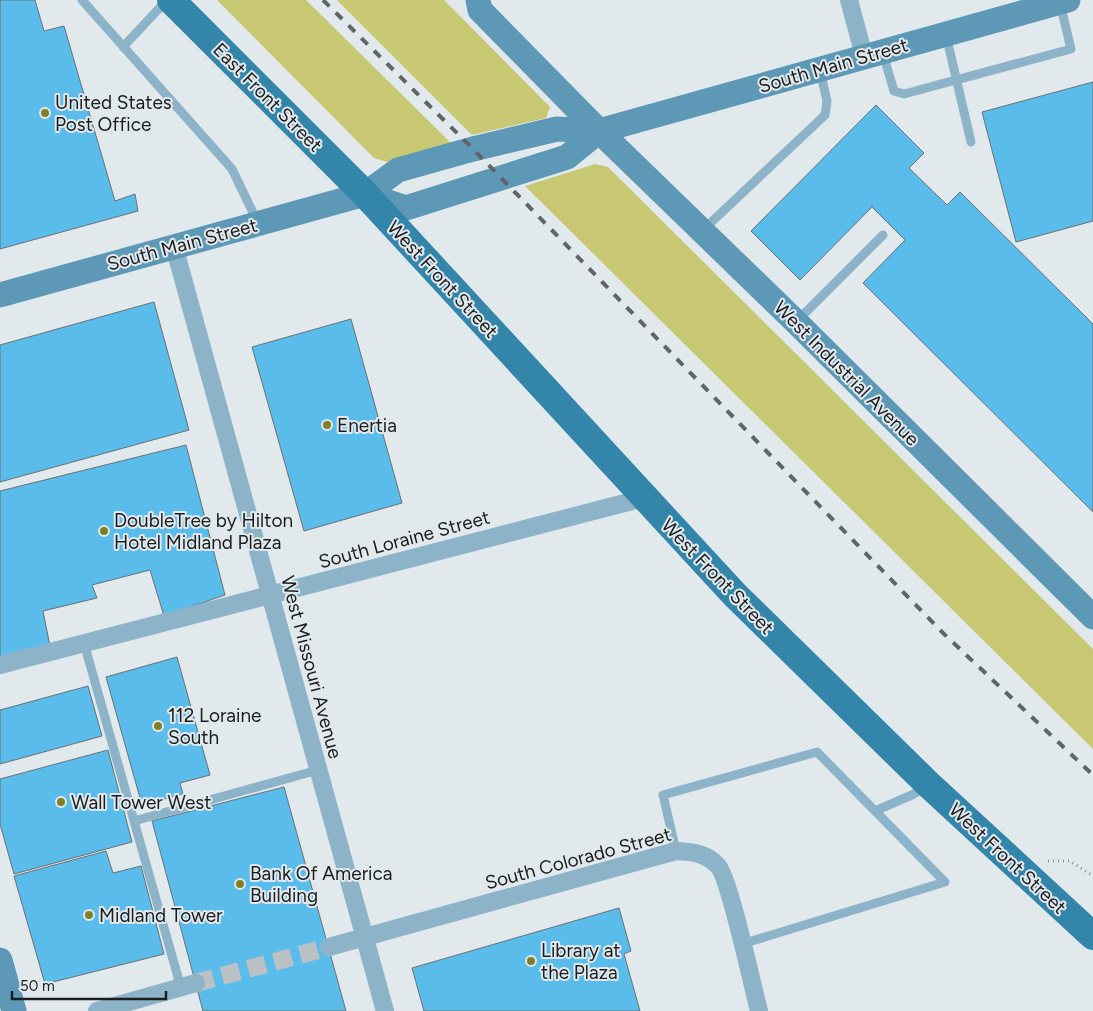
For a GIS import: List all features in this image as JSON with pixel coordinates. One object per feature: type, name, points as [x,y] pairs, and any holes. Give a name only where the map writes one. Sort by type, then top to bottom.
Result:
[{"type":"main road","name":"East Front Street","points":[[171,0],[365,194]]},
{"type":"main road","name":"West Front Street","points":[[365,194],[742,602],[928,784],[1092,938]]},
{"type":"street","points":[[849,0],[873,54]]},
{"type":"street","name":"South Main Street","points":[[0,294],[365,194],[398,170],[473,149],[557,129],[599,131],[1064,1]]},
{"type":"street","name":"West Industrial Avenue","points":[[476,3],[599,131],[796,322],[1093,617]]},
{"type":"street","name":"South Main Street","points":[[365,194],[406,208],[567,157],[599,131]]},
{"type":"street","name":"West Missouri Avenue","points":[[174,246],[385,1011]]},
{"type":"street","name":"South Loraine Street","points":[[0,665],[644,498]]},
{"type":"street","name":"South Colorado Street","points":[[328,947],[676,851],[698,852],[720,867],[759,1011]]},
{"type":"street","points":[[0,960],[14,1011]]},
{"type":"street","points":[[97,1011],[189,986]]},
{"type":"lane","points":[[82,0],[232,169],[258,223]]},
{"type":"lane","points":[[123,47],[167,0]]},
{"type":"lane","points":[[873,54],[894,91],[904,94],[1071,49],[1064,1]]},
{"type":"lane","points":[[946,34],[971,142]]},
{"type":"lane","points":[[703,231],[825,115],[827,101],[820,69]]},
{"type":"lane","points":[[796,322],[883,235]]},
{"type":"lane","points":[[84,643],[134,821],[189,986]]},
{"type":"lane","points":[[676,851],[663,795],[817,752],[945,882],[742,944]]},
{"type":"lane","points":[[134,821],[318,770]]},
{"type":"lane","points":[[875,811],[914,794],[928,784]]},
{"type":"path","points":[[1010,860],[1070,861],[1093,876]]},
{"type":"shaded area","points":[[217,0],[306,0],[451,143],[387,162],[374,158]]},
{"type":"shaded area","points":[[337,0],[444,0],[550,107],[546,118],[472,135]]},
{"type":"shaded area","points":[[595,164],[608,167],[1093,649],[1093,749],[525,186]]},
{"type":"building","name":"United States Post Office","points":[[0,0],[35,0],[44,31],[64,26],[115,201],[135,194],[138,211],[0,249]]},
{"type":"building","points":[[1093,82],[1093,221],[1016,242],[982,112]]},
{"type":"building","points":[[876,105],[924,153],[909,168],[947,205],[960,192],[1093,324],[1093,512],[863,283],[905,240],[872,207],[800,280],[751,231]]},
{"type":"building","points":[[154,302],[189,430],[0,482],[0,345]]},
{"type":"building","name":"Enertia","points":[[351,319],[402,503],[304,531],[252,347]]},
{"type":"building","name":"DoubleTree by Hilton Hotel Midland Plaza","points":[[186,445],[225,595],[164,616],[150,570],[92,585],[97,598],[43,611],[50,646],[0,659],[0,491]]},
{"type":"building","name":"112 Loraine South","points":[[177,657],[210,775],[180,783],[183,794],[142,805],[106,677]]},
{"type":"building","points":[[88,686],[102,736],[0,764],[0,710]]},
{"type":"building","name":"Wall Tower West","points":[[108,750],[132,842],[14,874],[0,824],[0,779]]},
{"type":"building","name":"Bank Of America Building","points":[[284,787],[346,1011],[203,1011],[152,821]]},
{"type":"building","name":"Midland Tower","points":[[106,851],[113,873],[141,866],[164,954],[45,984],[14,876]]},
{"type":"building","name":"Library at the Plaza","points":[[619,908],[631,951],[624,954],[640,1011],[424,1011],[412,968]]},
{"type":"tunnel","points":[[196,983],[329,947]]},
{"type":"railway","points":[[323,0],[473,149],[943,633],[1093,775]]},
{"type":"place","name":"United States Post Office","points":[[45,113]]},
{"type":"place","name":"Enertia","points":[[327,425]]},
{"type":"place","name":"DoubleTree by Hilton Hotel Midland Plaza","points":[[104,531]]},
{"type":"place","name":"112 Loraine South","points":[[158,726]]},
{"type":"place","name":"Wall Tower West","points":[[61,802]]},
{"type":"place","name":"Bank Of America Building","points":[[240,884]]},
{"type":"place","name":"Midland Tower","points":[[89,915]]},
{"type":"place","name":"Library at the Plaza","points":[[531,961]]}]
